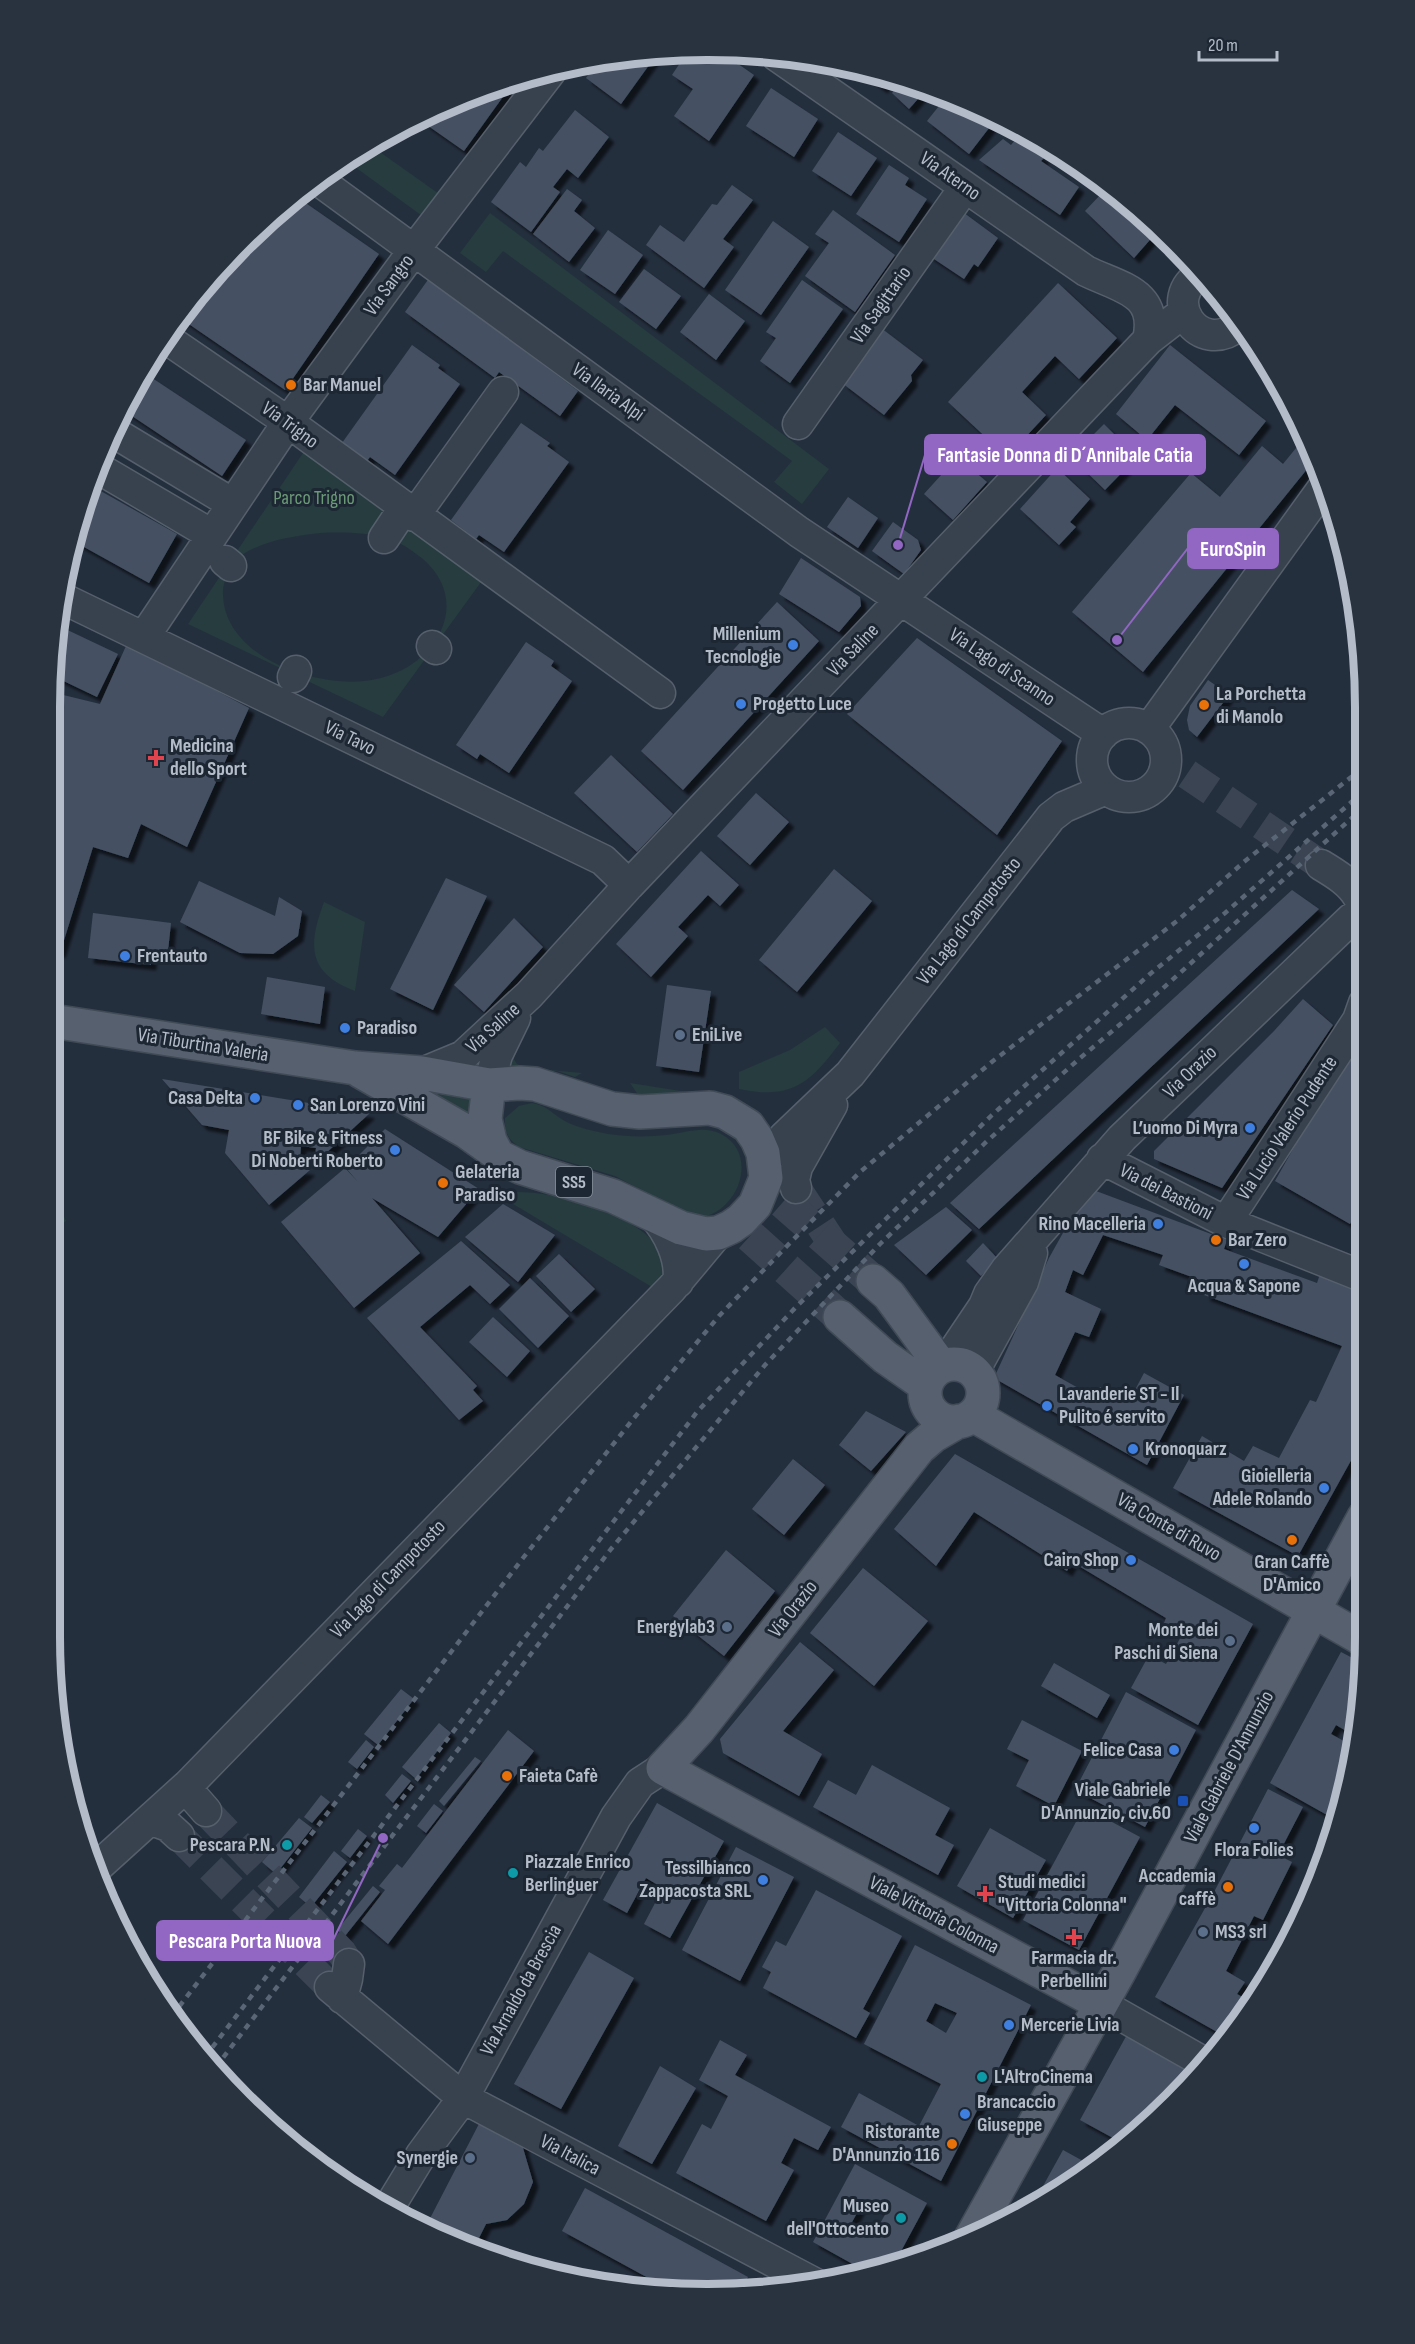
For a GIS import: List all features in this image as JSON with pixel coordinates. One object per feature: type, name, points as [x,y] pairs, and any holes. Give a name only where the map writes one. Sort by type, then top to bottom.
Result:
[{"type":"main road","name":"Via Tiburtina Valeria","points":[[60,1022],[355,1068],[422,1073],[489,1085]]},
{"type":"main road","name":"Via Tiburtina Valeria","points":[[355,1068],[467,1132],[495,1152]]},
{"type":"main road","name":"SS5","points":[[489,1085],[535,1084],[612,1108],[640,1112],[710,1108],[725,1112],[748,1126],[778,1182]]},
{"type":"main road","points":[[489,1085],[485,1119],[495,1152]]},
{"type":"main road","name":"SS5","points":[[495,1152],[508,1162],[584,1185],[695,1233],[733,1232]]},
{"type":"main road","points":[[733,1232],[755,1204],[778,1182]]},
{"type":"main road","points":[[873,1281],[889,1295],[943,1379]]},
{"type":"main road","points":[[840,1317],[885,1357],[943,1379],[983,1389],[979,1407],[966,1418]]},
{"type":"main road","name":"Via Conte di Ruvo","points":[[943,1379],[935,1415],[944,1420],[966,1418],[1355,1635]]},
{"type":"main road","name":"Via Orazio","points":[[919,1448],[943,1379]]},
{"type":"main road","name":"Via Orazio","points":[[663,1768],[699,1729],[919,1448],[933,1436],[966,1418]]},
{"type":"main road","name":"Viale Gabriele D'Annunzio","points":[[979,2224],[1101,2004],[1355,1533]]},
{"type":"main road","name":"Viale Vittoria Colonna","points":[[663,1768],[1101,2004]]},
{"type":"street","name":"Via Aterno","points":[[791,66],[1086,271],[1135,295],[1171,290],[1190,294]]},
{"type":"street","name":"Via Sangro","points":[[144,637],[223,554],[233,504],[288,422],[414,250],[543,81]]},
{"type":"street","name":"Via Ilaria Alpi","points":[[325,185],[799,532],[902,599]]},
{"type":"street","name":"Via Sagittario","points":[[798,424],[965,187]]},
{"type":"street","points":[[1190,294],[1187,319],[1197,330],[1211,335],[1226,333],[1232,329]]},
{"type":"street","name":"Via Saline","points":[[422,1073],[463,1056],[529,995],[629,885],[1190,294]]},
{"type":"street","points":[[1135,295],[1151,316],[1148,340]]},
{"type":"street","name":"Via Trigno","points":[[173,343],[288,422],[399,523],[660,693]]},
{"type":"street","points":[[399,523],[503,392]]},
{"type":"street","points":[[120,436],[233,504]]},
{"type":"street","points":[[104,472],[223,554]]},
{"type":"street","points":[[1149,729],[1319,494]]},
{"type":"street","name":"Via Lago di Scanno","points":[[902,599],[1103,734]]},
{"type":"street","name":"Via Tavo","points":[[69,601],[603,860],[629,885]]},
{"type":"street","points":[[1126,723],[1149,729],[1161,742],[1164,768],[1156,785],[1141,795],[1122,796],[1106,789],[1099,781],[1092,762],[1097,742],[1103,734],[1126,723]]},
{"type":"street","name":"Via Lago di Campotosto","points":[[849,1074],[797,1167],[794,1180],[778,1182],[784,1137],[849,1074],[1051,817],[1064,807],[1106,789]]},
{"type":"street","points":[[1322,865],[1354,889],[1355,893]]},
{"type":"street","name":"Via Orazio","points":[[943,1379],[1023,1282],[1039,1233],[1102,1159],[1355,915]]},
{"type":"street","name":"Via Saline","points":[[489,1085],[497,1055],[529,995]]},
{"type":"street","name":"Via Lucio Valerio Pudente","points":[[1226,1222],[1355,1025]]},
{"type":"street","name":"Via dei Bastioni","points":[[1102,1159],[1226,1222],[1355,1265]]},
{"type":"street","points":[[653,1215],[668,1236],[674,1251],[678,1282]]},
{"type":"street","name":"Via Lago di Campotosto","points":[[101,1864],[189,1784],[678,1282],[733,1232]]},
{"type":"street","name":"Via Arnaldo da Brescia","points":[[393,2202],[421,2155],[463,2098],[616,1818],[640,1783],[663,1768]]},
{"type":"street","points":[[189,1784],[192,1795],[206,1811]]},
{"type":"street","points":[[152,1820],[168,1826],[179,1836]]},
{"type":"street","name":"Via Italica","points":[[349,1964],[336,1992],[463,2098],[802,2277]]},
{"type":"street","name":"Viale Vittoria Colonna","points":[[1101,2004],[1198,2058]]},
{"type":"green space","points":[[378,151],[442,196],[425,218],[353,166]]},
{"type":"green space","points":[[490,213],[829,469],[802,504],[774,482],[792,461],[503,251],[486,272],[460,253]]},
{"type":"green space","name":"Parco Trigno","points":[[305,450],[484,578],[383,717],[188,624]],"holes":[[[330,533],[369,534],[397,542],[423,559],[438,576],[445,594],[446,612],[441,630],[432,646],[418,660],[401,671],[381,678],[359,681],[334,681],[308,676],[282,667],[260,654],[241,638],[228,618],[223,595],[224,584],[231,567],[238,558],[260,546],[280,540]]]},
{"type":"green space","points":[[324,902],[365,922],[355,991],[328,976],[316,956],[315,932]]},
{"type":"green space","points":[[825,1027],[840,1043],[809,1078],[786,1090],[757,1092],[739,1089],[739,1072],[790,1050]]},
{"type":"green space","points":[[512,1056],[517,1064],[527,1068],[582,1073],[575,1077],[557,1071],[507,1072]]},
{"type":"green space","points":[[630,1083],[687,1092],[649,1101],[641,1099]]},
{"type":"green space","points":[[425,1089],[473,1094],[468,1119]]},
{"type":"green space","points":[[532,1103],[544,1107],[571,1124],[608,1134],[652,1136],[694,1130],[714,1131],[733,1144],[740,1156],[741,1170],[738,1184],[732,1197],[721,1208],[708,1216],[693,1218],[615,1176],[519,1147],[508,1135],[505,1118],[519,1106]]},
{"type":"green space","points":[[517,1192],[550,1195],[586,1204],[636,1227],[655,1244],[667,1270],[657,1290],[503,1198]]},
{"type":"green space","points":[[60,1208],[66,1221],[60,1226]]},
{"type":"building","points":[[708,60],[733,61],[754,75],[709,141],[674,116],[693,89],[672,75],[682,61]]},
{"type":"building","points":[[651,63],[621,104],[586,78],[591,71]]},
{"type":"building","points":[[771,88],[818,119],[794,157],[746,126]]},
{"type":"building","points":[[896,88],[921,96],[909,109],[892,93]]},
{"type":"building","points":[[507,92],[464,151],[426,125]]},
{"type":"building","points":[[941,104],[991,126],[969,154],[927,121]]},
{"type":"building","points":[[575,110],[609,137],[578,178],[567,169],[553,187],[560,192],[531,232],[491,202],[520,162],[526,167],[539,148],[543,151]]},
{"type":"building","points":[[838,132],[877,158],[851,196],[812,171]]},
{"type":"building","points":[[1003,139],[1011,145],[1016,139],[1024,143],[1044,158],[1041,161],[1079,187],[1060,215],[979,160]]},
{"type":"building","points":[[889,165],[909,178],[905,185],[927,199],[899,242],[856,214]]},
{"type":"building","points":[[732,185],[753,200],[723,239],[734,247],[704,288],[646,245],[660,225],[684,242],[712,204],[717,205]]},
{"type":"building","points":[[567,189],[582,200],[574,211],[595,228],[569,262],[533,234]]},
{"type":"building","points":[[1101,194],[1152,238],[1134,258],[1085,211]]},
{"type":"building","points":[[304,202],[379,254],[285,390],[187,323],[250,250]]},
{"type":"building","points":[[833,210],[895,255],[855,312],[805,276],[829,243],[815,234]]},
{"type":"building","points":[[960,210],[998,238],[978,267],[974,264],[964,279],[928,255]]},
{"type":"building","points":[[773,221],[809,247],[761,315],[725,290]]},
{"type":"building","points":[[608,230],[643,255],[615,294],[580,270]]},
{"type":"building","points":[[644,269],[681,296],[656,329],[619,302]]},
{"type":"building","points":[[430,277],[520,344],[518,346],[578,391],[560,416],[499,372],[495,378],[405,312]]},
{"type":"building","points":[[802,280],[843,309],[790,383],[760,361],[776,338],[766,332]]},
{"type":"building","points":[[1058,283],[1117,338],[1079,379],[1055,356],[1022,392],[1046,415],[1007,457],[948,402]]},
{"type":"building","points":[[709,294],[745,321],[716,360],[680,332]]},
{"type":"building","points":[[881,328],[923,360],[911,375],[912,381],[884,415],[842,383]]},
{"type":"building","points":[[412,345],[440,365],[438,368],[460,384],[395,475],[370,457],[367,461],[342,443]]},
{"type":"building","points":[[1170,345],[1266,421],[1239,455],[1175,405],[1147,440],[1116,414]]},
{"type":"building","points":[[151,377],[246,440],[222,476],[130,415]]},
{"type":"building","points":[[521,423],[550,443],[547,446],[569,462],[504,552],[479,535],[476,539],[451,520]]},
{"type":"building","points":[[1104,424],[1137,457],[1105,490],[1071,457]]},
{"type":"building","points":[[1299,445],[1309,467],[1143,672],[1072,612],[1191,473],[1220,497],[1262,446],[1283,464]]},
{"type":"building","points":[[952,463],[963,472],[968,466],[987,482],[953,520],[924,494]]},
{"type":"building","points":[[1057,468],[1090,499],[1070,522],[1076,527],[1059,545],[1020,509]]},
{"type":"building","points":[[98,489],[177,534],[149,583],[81,545]]},
{"type":"building","points":[[848,497],[878,518],[858,548],[827,527]]},
{"type":"building","points":[[893,522],[918,540],[921,550],[904,574],[872,551]]},
{"type":"building","points":[[801,558],[860,597],[861,606],[839,632],[779,594]]},
{"type":"building","points":[[777,602],[819,641],[683,790],[641,751]]},
{"type":"building","points":[[65,629],[118,654],[97,697],[61,680]]},
{"type":"building","points":[[917,638],[1062,741],[997,835],[847,714]]},
{"type":"building","points":[[526,642],[554,661],[551,666],[572,681],[509,773],[480,754],[477,759],[456,745]]},
{"type":"building","points":[[126,646],[164,663],[249,708],[187,847],[141,824],[128,858],[93,847],[60,953],[60,694],[100,704]]},
{"type":"building","points":[[1208,680],[1229,695],[1197,737],[1189,730],[1187,720],[1190,706]]},
{"type":"building","points":[[611,755],[673,814],[637,852],[574,793]]},
{"type":"building","points":[[756,793],[789,822],[750,865],[717,836]]},
{"type":"building","points":[[701,851],[739,885],[720,906],[708,895],[678,927],[688,936],[651,977],[616,944]]},
{"type":"building","points":[[834,869],[872,901],[797,992],[759,960]]},
{"type":"building","points":[[446,878],[487,896],[433,1010],[390,989]]},
{"type":"building","points":[[199,881],[275,916],[279,897],[302,911],[298,936],[273,954],[240,953],[180,922]]},
{"type":"building","points":[[1292,890],[1319,909],[979,1229],[950,1203]]},
{"type":"building","points":[[93,913],[171,923],[168,951],[152,950],[151,965],[88,958]]},
{"type":"building","points":[[514,918],[543,947],[484,1012],[454,985]]},
{"type":"building","points":[[267,977],[325,987],[320,1024],[261,1014]]},
{"type":"building","points":[[667,985],[711,991],[699,1072],[656,1066]]},
{"type":"building","points":[[1303,999],[1333,1025],[1222,1188],[1154,1159],[1154,1151]]},
{"type":"building","points":[[1355,1040],[1355,1215],[1350,1224],[1275,1181]]},
{"type":"building","points":[[162,1079],[370,1113],[314,1164],[316,1148],[301,1146],[300,1158],[281,1154],[280,1165],[310,1170],[269,1205],[225,1153],[229,1130],[202,1125]]},
{"type":"building","points":[[385,1129],[479,1189],[438,1237],[372,1198],[420,1253],[354,1308],[281,1222],[345,1168],[358,1182],[346,1168]]},
{"type":"building","points":[[1088,1188],[1227,1240],[1224,1249],[1317,1283],[1320,1274],[1355,1287],[1355,1453],[1298,1556],[1173,1488],[1202,1436],[1244,1461],[1253,1446],[1279,1458],[1310,1400],[1316,1402],[1342,1346],[1204,1295],[1211,1284],[1159,1265],[1163,1255],[1103,1235],[1083,1275],[1073,1270],[1065,1292],[1101,1309],[1089,1337],[1075,1332],[1055,1375],[1080,1389],[1077,1395],[1092,1403],[1100,1387],[1128,1403],[1144,1373],[1184,1395],[1147,1465],[994,1378],[1049,1258]]},
{"type":"building","points":[[503,1204],[555,1235],[518,1282],[465,1237]]},
{"type":"building","points":[[946,1207],[972,1230],[926,1275],[894,1245]]},
{"type":"building","points":[[461,1241],[510,1285],[490,1304],[470,1285],[420,1327],[477,1386],[473,1390],[483,1401],[459,1420],[367,1318]]},
{"type":"building","points":[[983,1243],[998,1259],[981,1276],[966,1261]]},
{"type":"building","points":[[559,1254],[595,1289],[571,1312],[536,1276]]},
{"type":"building","points":[[530,1278],[569,1316],[538,1348],[499,1309]]},
{"type":"building","points":[[493,1317],[530,1351],[507,1377],[469,1342]]},
{"type":"building","points":[[866,1411],[906,1432],[871,1471],[839,1445]]},
{"type":"building","points":[[955,1454],[1253,1624],[1198,1725],[1131,1688],[1149,1655],[1166,1664],[1183,1633],[1164,1623],[1166,1618],[1072,1562],[1067,1571],[974,1512],[936,1566],[894,1529]]},
{"type":"building","points":[[793,1459],[825,1485],[784,1535],[752,1509]]},
{"type":"building","points":[[726,1550],[775,1591],[724,1656],[673,1616]]},
{"type":"building","points":[[863,1568],[928,1621],[874,1686],[810,1633]]},
{"type":"building","points":[[800,1642],[834,1670],[783,1731],[822,1754],[799,1796],[723,1753],[720,1739]]},
{"type":"building","points":[[1341,1652],[1354,1659],[1347,1732],[1336,1725],[1331,1734],[1346,1742],[1329,1816],[1270,1783]]},
{"type":"building","points":[[1054,1663],[1110,1695],[1097,1718],[1041,1686]]},
{"type":"building","points":[[401,1689],[414,1699],[378,1745],[364,1734]]},
{"type":"building","points":[[1126,1692],[1196,1730],[1145,1827],[1075,1790]]},
{"type":"building","points":[[1022,1720],[1082,1751],[1054,1806],[1016,1786],[1029,1760],[1007,1749]]},
{"type":"building","points":[[439,1723],[451,1733],[416,1779],[402,1767]]},
{"type":"building","points":[[508,1730],[534,1751],[388,1944],[361,1921],[385,1890],[379,1886],[397,1864],[402,1868]]},
{"type":"building","points":[[366,1740],[374,1747],[357,1769],[348,1762]]},
{"type":"building","points":[[475,1757],[481,1761],[444,1806],[439,1801]]},
{"type":"building","points":[[872,1765],[950,1808],[935,1835],[954,1845],[938,1875],[813,1807],[828,1780],[856,1795]]},
{"type":"building","points":[[402,1774],[411,1781],[393,1803],[385,1795]]},
{"type":"building","points":[[1268,1789],[1303,1807],[1278,1855],[1292,1862],[1263,1920],[1254,1916],[1226,1971],[1245,1982],[1237,1994],[1244,1998],[1219,2033],[1155,1997]]},
{"type":"building","points":[[321,1795],[330,1802],[312,1823],[304,1817]]},
{"type":"building","points":[[657,1803],[724,1841],[670,1938],[644,1924],[663,1888],[646,1878],[627,1913],[603,1900]]},
{"type":"building","points":[[434,1804],[443,1811],[426,1833],[417,1826]]},
{"type":"building","points":[[1084,1807],[1140,1837],[1079,1950],[1023,1920]]},
{"type":"building","name":"Pescara P.N.","points":[[299,1818],[312,1828],[276,1874],[262,1862]]},
{"type":"building","points":[[990,1828],[1046,1860],[1013,1918],[957,1886]]},
{"type":"building","points":[[358,1829],[367,1836],[350,1858],[341,1851]]},
{"type":"building","points":[[736,1847],[794,1877],[740,1981],[682,1950]]},
{"type":"building","name":"Pescara P.N.","points":[[334,1851],[347,1862],[311,1907],[299,1897]]},
{"type":"building","points":[[373,1886],[380,1892],[345,1936],[337,1930]]},
{"type":"building","points":[[816,1890],[902,1936],[863,2009],[870,2013],[856,2038],[763,1988],[771,1972],[762,1967],[776,1941],[786,1946]]},
{"type":"building","points":[[915,1945],[1031,2005],[941,2181],[841,2127],[859,2093],[919,2126],[941,2084],[864,2044]],"holes":[[[935,2003],[957,2013],[946,2033],[926,2021]]]},
{"type":"building","points":[[589,1952],[634,1978],[561,2109],[514,2084]]},
{"type":"building","points":[[1129,2031],[1191,2066],[1165,2094],[1115,2139],[1080,2120]]},
{"type":"building","points":[[720,2040],[747,2055],[735,2075],[831,2127],[818,2150],[794,2138],[781,2163],[794,2170],[766,2221],[676,2173],[702,2124],[711,2129],[728,2096],[699,2080]]},
{"type":"building","points":[[660,2066],[696,2088],[652,2164],[618,2146]]},
{"type":"building","points":[[481,2120],[525,2143],[523,2148],[533,2182],[524,2204],[507,2220],[486,2224],[477,2242],[429,2221]]},
{"type":"building","points":[[1063,2150],[1085,2162],[1067,2175],[1040,2191]]},
{"type":"building","name":"Museo dell'Ottocento","points":[[855,2164],[927,2203],[899,2255],[857,2266],[813,2242]],"holes":[[[864,2200],[886,2213],[873,2236],[851,2224]]]},
{"type":"building","points":[[585,2188],[748,2277],[745,2283],[655,2282],[562,2231]]},
{"type":"tunnel","points":[[1187,774],[1321,865]]},
{"type":"tunnel","points":[[796,1188],[835,1247]]},
{"type":"tunnel","points":[[783,1202],[873,1281]]},
{"type":"tunnel","points":[[750,1236],[840,1317]]},
{"type":"tunnel","points":[[206,1811],[342,1953],[349,1964]]},
{"type":"tunnel","points":[[179,1836],[330,1987]]},
{"type":"railway","points":[[178,2008],[523,1558],[634,1418],[719,1316],[860,1172],[993,1061],[1177,921],[1245,861],[1355,774]]},
{"type":"railway","points":[[210,2050],[697,1412],[796,1307],[992,1115],[1150,974],[1225,913],[1355,799]]},
{"type":"railway","points":[[220,2062],[611,1549],[765,1365],[880,1244],[985,1143],[1161,990],[1355,815]]},
{"type":"place","name":"Bar Manuel","points":[[291,385]]},
{"type":"place","name":"Fantasie Donna di D´Annibale Catia","points":[[898,545]]},
{"type":"place","name":"EuroSpin","points":[[1117,640]]},
{"type":"place","name":"Millenium Tecnologie","points":[[793,645]]},
{"type":"place","name":"Progetto Luce","points":[[741,704]]},
{"type":"place","name":"La Porchetta di Manolo","points":[[1204,705]]},
{"type":"place","name":"Medicina dello Sport","points":[[156,758]]},
{"type":"place","name":"Frentauto","points":[[125,956]]},
{"type":"place","name":"Paradiso","points":[[345,1028]]},
{"type":"place","name":"EniLive","points":[[680,1035]]},
{"type":"place","name":"Casa Delta","points":[[255,1098]]},
{"type":"place","name":"San Lorenzo Vini","points":[[298,1105]]},
{"type":"place","name":"L’uomo Di Myra","points":[[1250,1128]]},
{"type":"place","name":"BF Bike & Fitness Di Noberti Roberto","points":[[395,1150]]},
{"type":"place","name":"Gelateria Paradiso","points":[[443,1183]]},
{"type":"place","name":"Rino Macelleria","points":[[1158,1224]]},
{"type":"place","name":"Bar Zero","points":[[1216,1240]]},
{"type":"place","name":"Acqua & Sapone","points":[[1244,1264]]},
{"type":"place","name":"Lavanderie ST - Il Pulito é servito","points":[[1047,1406]]},
{"type":"place","name":"Kronoquarz","points":[[1133,1449]]},
{"type":"place","name":"Gioielleria Adele Rolando","points":[[1324,1488]]},
{"type":"place","name":"Gran Caffè D'Amico","points":[[1292,1540]]},
{"type":"place","name":"Cairo Shop","points":[[1131,1560]]},
{"type":"place","name":"Energylab3","points":[[727,1627]]},
{"type":"place","name":"Monte dei Paschi di Siena","points":[[1230,1641]]},
{"type":"place","name":"Felice Casa","points":[[1174,1750]]},
{"type":"place","name":"Faieta Cafè","points":[[507,1776]]},
{"type":"place","name":"Viale Gabriele D'Annunzio, civ.60","points":[[1183,1801]]},
{"type":"place","name":"Flora Folies","points":[[1254,1828]]},
{"type":"place","name":"Pescara Porta Nuova","points":[[383,1838]]},
{"type":"place","name":"Pescara P.N.","points":[[287,1845]]},
{"type":"place","name":"Piazzale Enrico Berlinguer","points":[[513,1873]]},
{"type":"place","name":"Tessilbianco Zappacosta SRL","points":[[763,1880]]},
{"type":"place","name":"Accademia caffè","points":[[1228,1887]]},
{"type":"place","name":"Studi medici \"Vittoria Colonna\"","points":[[985,1894]]},
{"type":"place","name":"MS3 srl","points":[[1203,1932]]},
{"type":"place","name":"Farmacia dr. Perbellini","points":[[1074,1937]]},
{"type":"place","name":"Mercerie Livia","points":[[1009,2025]]},
{"type":"place","name":"L'AltroCinema","points":[[982,2077]]},
{"type":"place","name":"Brancaccio Giuseppe","points":[[965,2114]]},
{"type":"place","name":"Ristorante D'Annunzio 116","points":[[952,2144]]},
{"type":"place","name":"Synergie","points":[[470,2158]]},
{"type":"place","name":"Museo dell'Ottocento","points":[[901,2218]]}]
